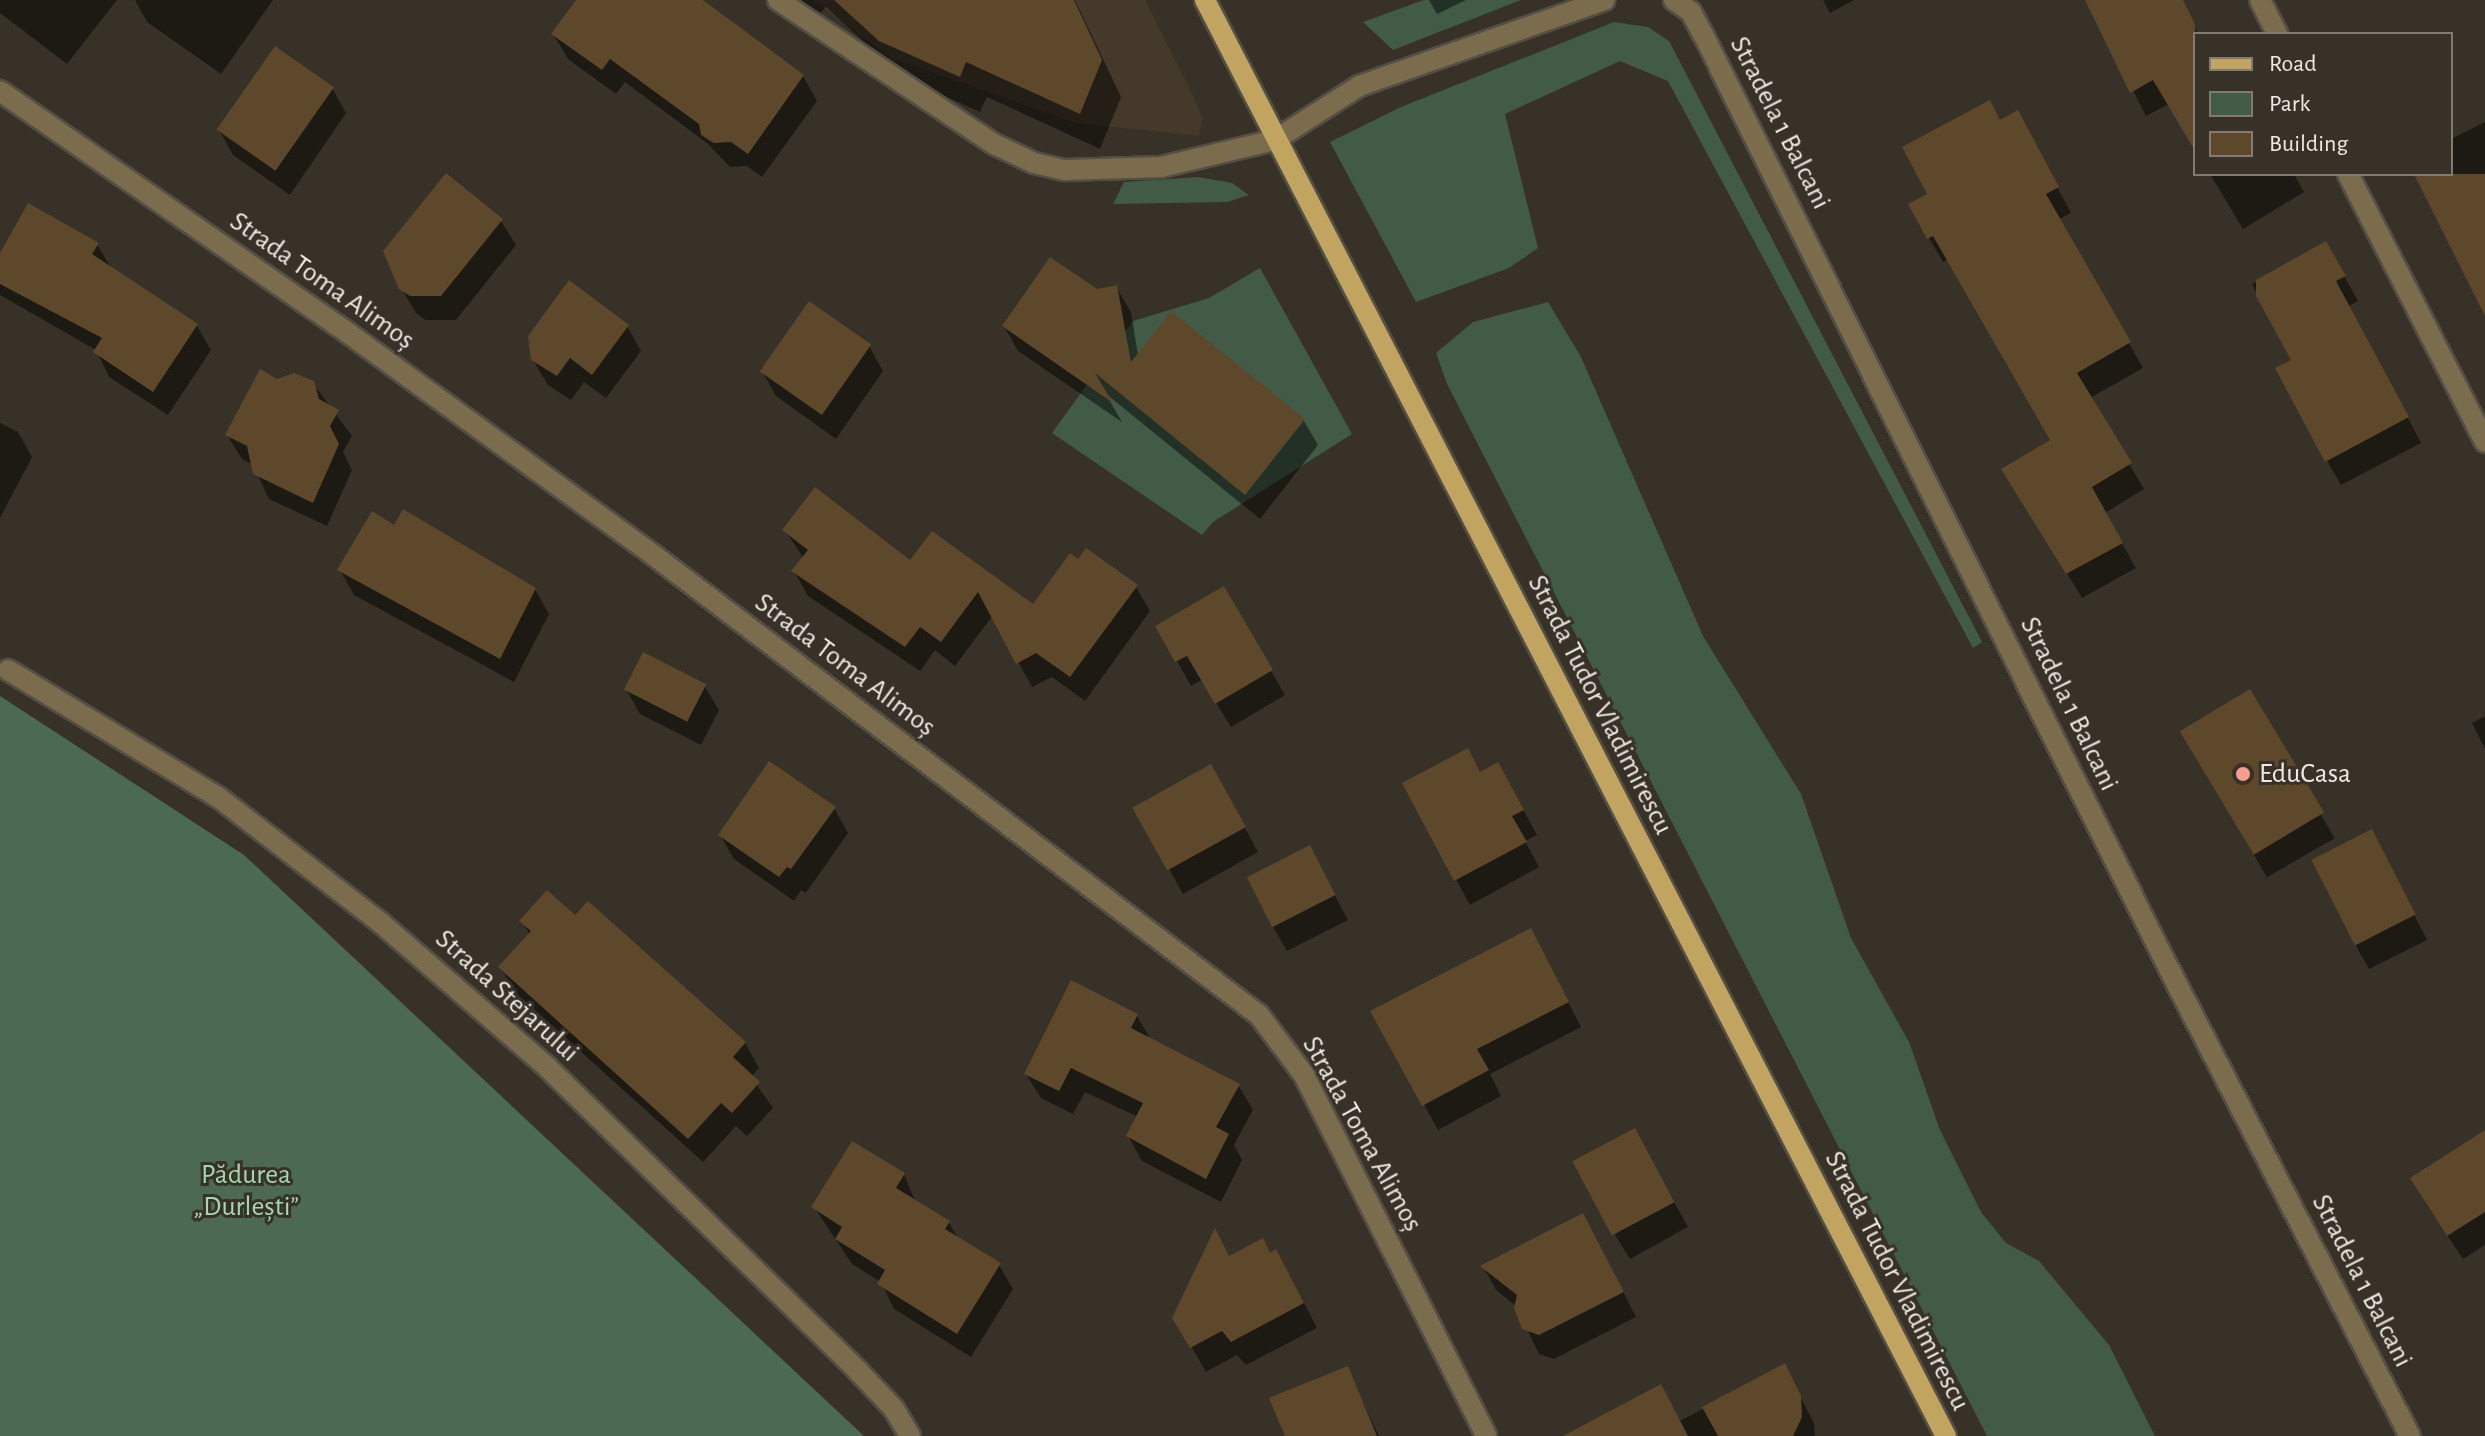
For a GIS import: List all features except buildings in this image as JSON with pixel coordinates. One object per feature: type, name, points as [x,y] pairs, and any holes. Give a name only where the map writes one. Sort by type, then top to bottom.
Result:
[{"type":"main road","name":"Strada Tudor Vladimirescu","points":[[1205,0],[1946,1436]]},
{"type":"street","points":[[778,0],[870,65],[1034,163],[1065,170],[1161,167],[1275,140],[1345,92],[1604,0]]},
{"type":"street","name":"Stradela 1 Balcani","points":[[1674,0],[1691,12],[1704,36],[2160,951],[2410,1436]]},
{"type":"street","points":[[2260,0],[2276,32]]},
{"type":"street","name":"Strada Toma Alimoș","points":[[0,91],[337,325],[656,557],[1259,1015],[1304,1075],[1486,1436]]},
{"type":"street","points":[[2349,176],[2485,442]]},
{"type":"street","name":"Strada Stejarului","points":[[8,670],[218,797],[381,923],[558,1078],[858,1371],[894,1409],[910,1436]]},
{"type":"shaded area","points":[[813,0],[1145,0],[1202,118],[1199,136],[1076,123],[891,58]]},
{"type":"green space","points":[[1424,0],[1521,0],[1393,50],[1363,22]]},
{"type":"green space","points":[[1614,22],[1648,27],[1669,41],[1982,642],[1973,648],[1668,81],[1620,61],[1505,114],[1538,248],[1509,268],[1416,302],[1330,142],[1401,107]]},
{"type":"green space","points":[[1198,177],[1232,183],[1249,195],[1227,202],[1113,204],[1124,182]]},
{"type":"green space","points":[[1260,268],[1352,434],[1213,522],[1202,535],[1052,433],[1133,321],[1209,298]]},
{"type":"green space","points":[[1548,302],[1581,357],[1703,636],[1801,794],[1851,938],[1909,1042],[1940,1130],[1981,1212],[2006,1243],[2039,1261],[2109,1345],[2155,1436],[1987,1436],[1447,384],[1436,353],[1473,322]]},
{"type":"green space","name":"Pădurea „Durlești”","points":[[0,696],[244,855],[864,1436],[0,1436]]},
{"type":"place","name":"EduCasa","points":[[2243,774]]}]
